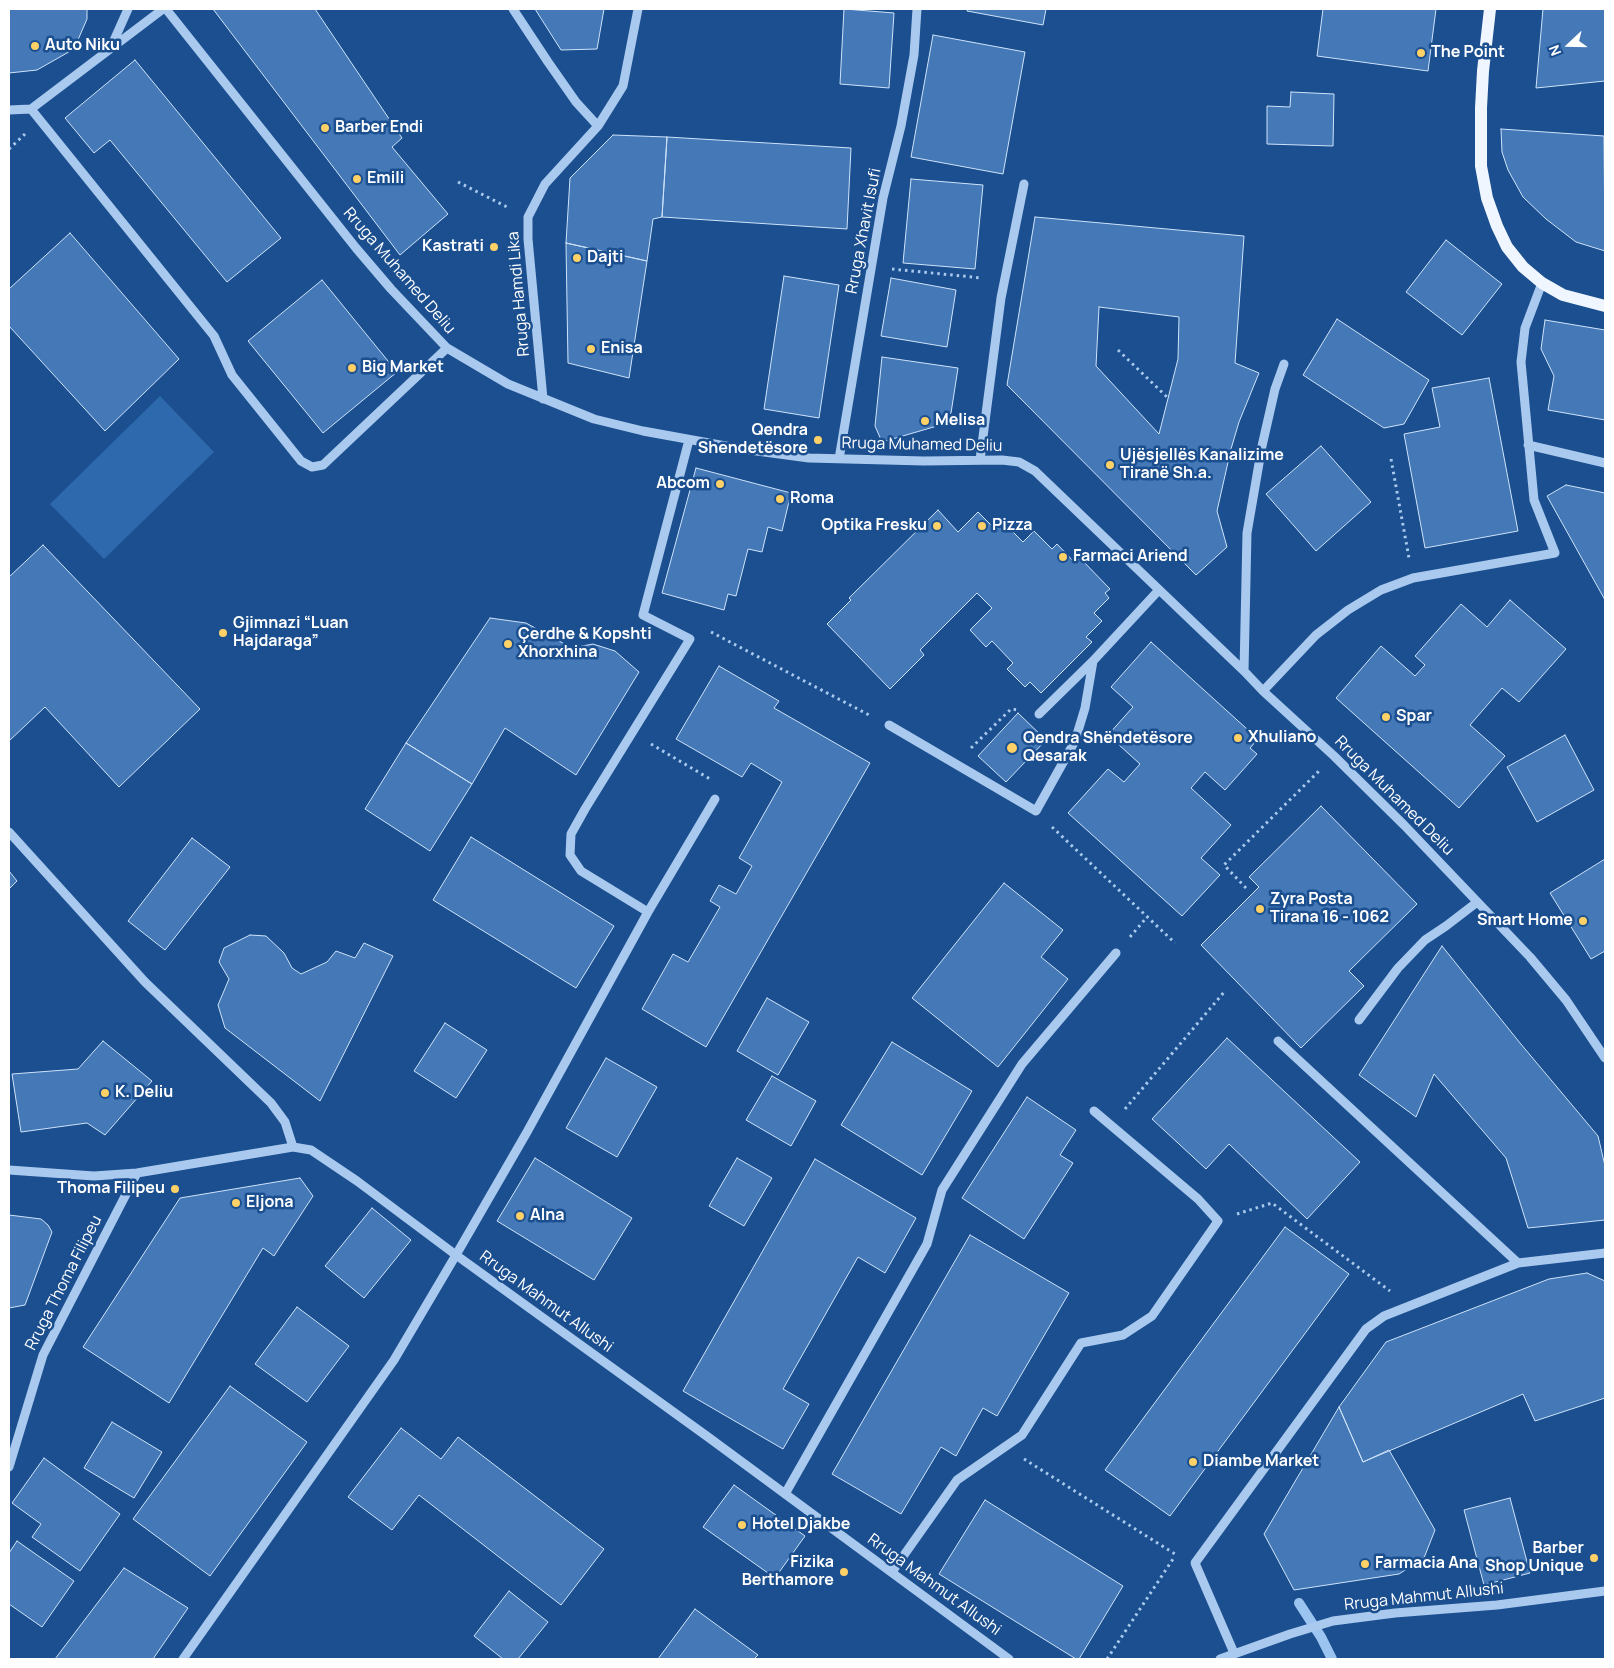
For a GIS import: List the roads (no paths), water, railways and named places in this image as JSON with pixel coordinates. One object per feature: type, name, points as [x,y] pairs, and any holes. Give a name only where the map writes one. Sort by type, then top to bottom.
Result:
[{"type":"main road","points":[[1490,9],[1481,108],[1482,166],[1487,198],[1497,226],[1507,247],[1523,267],[1542,283],[1563,295],[1605,306]]},
{"type":"street","points":[[110,49],[128,9]]},
{"type":"street","points":[[9,110],[31,109],[165,9]]},
{"type":"street","name":"Rruga Muhamed Deliu","points":[[165,9],[391,289],[447,348],[508,384],[594,419],[689,440],[787,456],[924,461],[1002,460],[1019,462],[1035,471],[1404,825],[1530,957],[1566,1000],[1605,1058]]},
{"type":"street","points":[[513,9],[571,94],[598,126]]},
{"type":"street","name":"Rruga Hamdi Lika","points":[[543,399],[528,239],[528,217],[545,184],[598,126],[623,86],[638,9]]},
{"type":"street","name":"Rruga Xhavit Isufi","points":[[839,459],[883,198],[906,102],[914,55],[917,9]]},
{"type":"street","points":[[31,109],[214,336],[232,375],[301,461],[312,467],[323,465],[447,348]]},
{"type":"street","points":[[980,460],[1001,298],[1024,184]]},
{"type":"street","points":[[1263,691],[1316,635],[1348,610],[1381,590],[1414,578],[1555,553],[1534,500],[1521,362],[1525,328],[1542,283]]},
{"type":"street","points":[[1244,671],[1247,533],[1262,446],[1275,389],[1284,364]]},
{"type":"street","points":[[648,912],[581,871],[570,855],[571,834],[690,639],[643,615],[689,440]]},
{"type":"street","points":[[1528,445],[1605,463]]},
{"type":"street","points":[[1039,714],[1158,591]]},
{"type":"street","points":[[889,726],[1036,812],[1075,741],[1085,708],[1093,660]]},
{"type":"street","points":[[183,1659],[394,1360],[531,1124],[648,912],[715,799]]},
{"type":"street","points":[[9,832],[145,982],[271,1104],[285,1122],[293,1147]]},
{"type":"street","points":[[1359,1020],[1398,968],[1424,940],[1446,926],[1476,902]]},
{"type":"street","points":[[785,1494],[927,1244],[942,1190],[1022,1064],[1116,953]]},
{"type":"street","points":[[1278,1041],[1518,1263]]},
{"type":"street","points":[[892,1572],[957,1480],[1022,1435],[1081,1343],[1123,1335],[1152,1316],[1218,1221],[1198,1199],[1094,1111]]},
{"type":"street","name":"Rruga Mahmut Allushi","points":[[9,1170],[94,1176],[137,1173],[293,1147],[310,1150],[333,1164],[1010,1659]]},
{"type":"street","name":"Rruga Thoma Filipeu","points":[[9,1467],[43,1355],[137,1173]]},
{"type":"street","points":[[1234,1653],[1195,1563],[1366,1329],[1384,1316],[1518,1263],[1605,1253]]},
{"type":"street","name":"Rruga Mahmut Allushi","points":[[1220,1659],[1333,1621],[1395,1613],[1496,1605],[1605,1591]]},
{"type":"waterway","points":[[1299,1603],[1321,1637],[1332,1659]]},
{"type":"place","name":"Auto Niku","points":[[35,46]]},
{"type":"place","name":"The Point","points":[[1421,53]]},
{"type":"place","name":"Barber Endi","points":[[325,128]]},
{"type":"place","name":"Emili","points":[[357,179]]},
{"type":"place","name":"Kastrati","points":[[494,247]]},
{"type":"place","name":"Dajti","points":[[577,258]]},
{"type":"place","name":"Enisa","points":[[591,349]]},
{"type":"place","name":"Big Market","points":[[352,368]]},
{"type":"place","name":"Melisa","points":[[925,421]]},
{"type":"place","name":"Qendra Shendetësore","points":[[818,440]]},
{"type":"place","name":"Ujësjellës Kanalizime Tiranë Sh.a.","points":[[1110,465]]},
{"type":"place","name":"Abcom","points":[[720,484]]},
{"type":"place","name":"Roma","points":[[780,499]]},
{"type":"place","name":"Optika Fresku","points":[[937,526]]},
{"type":"place","name":"Pizza","points":[[982,526]]},
{"type":"place","name":"Farmaci Ariend","points":[[1063,557]]},
{"type":"place","name":"Gjimnazi “Luan Hajdaraga”","points":[[223,633]]},
{"type":"place","name":"Çerdhe & Kopshti Xhorxhina","points":[[508,644]]},
{"type":"place","name":"Spar","points":[[1386,717]]},
{"type":"place","name":"Xhuliano","points":[[1238,738]]},
{"type":"place","name":"Qendra Shëndetësore Qesarak","points":[[1012,748]]},
{"type":"place","name":"Zyra Posta Tirana 16 - 1062","points":[[1260,909]]},
{"type":"place","name":"Smart Home","points":[[1583,921]]},
{"type":"place","name":"K. Deliu","points":[[105,1093]]},
{"type":"place","name":"Thoma Filipeu","points":[[175,1189]]},
{"type":"place","name":"Eljona","points":[[236,1203]]},
{"type":"place","name":"Alna","points":[[520,1216]]},
{"type":"place","name":"Diambe Market","points":[[1193,1462]]},
{"type":"place","name":"Hotel Djakbe","points":[[742,1525]]},
{"type":"place","name":"Barber Shop Unique","points":[[1594,1558]]},
{"type":"place","name":"Farmacia Ana","points":[[1365,1564]]},
{"type":"place","name":"Fizika Berthamore","points":[[844,1572]]}]
